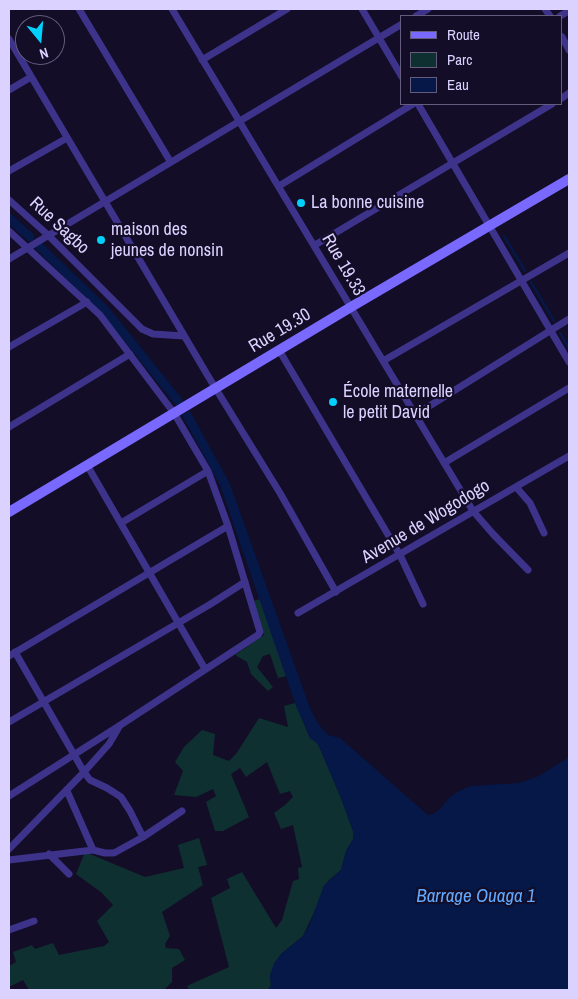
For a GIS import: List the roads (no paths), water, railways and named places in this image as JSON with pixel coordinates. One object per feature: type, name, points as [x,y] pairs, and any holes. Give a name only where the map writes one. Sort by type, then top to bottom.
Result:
[{"type":"street","points":[[78,9],[170,161]]},
{"type":"street","name":"Rue 19.33","points":[[172,9],[315,245],[472,511],[528,570]]},
{"type":"street","points":[[202,60],[287,9]]},
{"type":"street","points":[[362,9],[400,74]]},
{"type":"street","points":[[9,259],[400,25]]},
{"type":"street","points":[[9,39],[104,202],[280,493],[336,592]]},
{"type":"street","points":[[563,39],[569,50]]},
{"type":"street","points":[[9,90],[31,77]]},
{"type":"street","points":[[279,186],[411,105]]},
{"type":"street","points":[[419,105],[569,362]]},
{"type":"street","points":[[315,245],[550,105]]},
{"type":"street","points":[[9,172],[67,138]]},
{"type":"street","name":"Rue 19.30","points":[[9,512],[569,179]]},
{"type":"street","name":"Rue Sagbo","points":[[9,200],[48,235],[142,329],[153,334],[184,336]]},
{"type":"street","points":[[9,231],[105,320],[174,413],[208,471],[228,526],[260,633],[9,796]]},
{"type":"street","points":[[383,361],[569,253]]},
{"type":"street","points":[[9,347],[87,302]]},
{"type":"street","points":[[415,415],[569,319]]},
{"type":"street","points":[[279,350],[400,555],[423,604]]},
{"type":"street","points":[[9,427],[130,354]]},
{"type":"street","points":[[444,463],[569,388]]},
{"type":"street","name":"Avenue de Wogodogo","points":[[298,614],[569,456]]},
{"type":"street","points":[[87,465],[206,669]]},
{"type":"street","points":[[121,523],[208,471]]},
{"type":"street","points":[[516,487],[530,503],[544,533]]},
{"type":"street","points":[[143,837],[121,797],[90,780],[84,772],[43,701],[12,654],[228,526]]},
{"type":"street","points":[[9,722],[178,622],[209,606],[245,582]]},
{"type":"street","points":[[9,849],[84,772],[109,744],[119,726]]},
{"type":"street","points":[[67,791],[93,850]]},
{"type":"street","points":[[9,860],[93,850],[110,854],[143,837],[182,811]]},
{"type":"street","points":[[49,854],[69,874]]},
{"type":"street","points":[[9,930],[34,921]]},
{"type":"water","name":"Barrage Ouaga 1","points":[[190,411],[230,484],[310,708],[319,725],[328,735],[340,738],[428,815],[439,810],[450,797],[471,786],[519,783],[539,776],[569,757],[569,990],[268,990],[271,985],[270,975],[274,963],[281,954],[303,936],[309,926],[324,885],[341,870],[346,851],[353,839],[353,831],[318,744],[310,738],[295,703],[220,485],[182,415]]},
{"type":"waterway","points":[[9,218],[30,237]]},
{"type":"waterway","points":[[504,236],[525,271]]},
{"type":"waterway","points":[[40,247],[106,311],[178,401]]},
{"type":"waterway","points":[[531,282],[554,321]]},
{"type":"waterway","points":[[560,333],[569,348]]},
{"type":"place","name":"La bonne cuisine","points":[[301,203]]},
{"type":"place","name":"maison des jeunes de nonsin","points":[[101,240]]},
{"type":"place","name":"École maternelle le petit David","points":[[333,402]]}]
